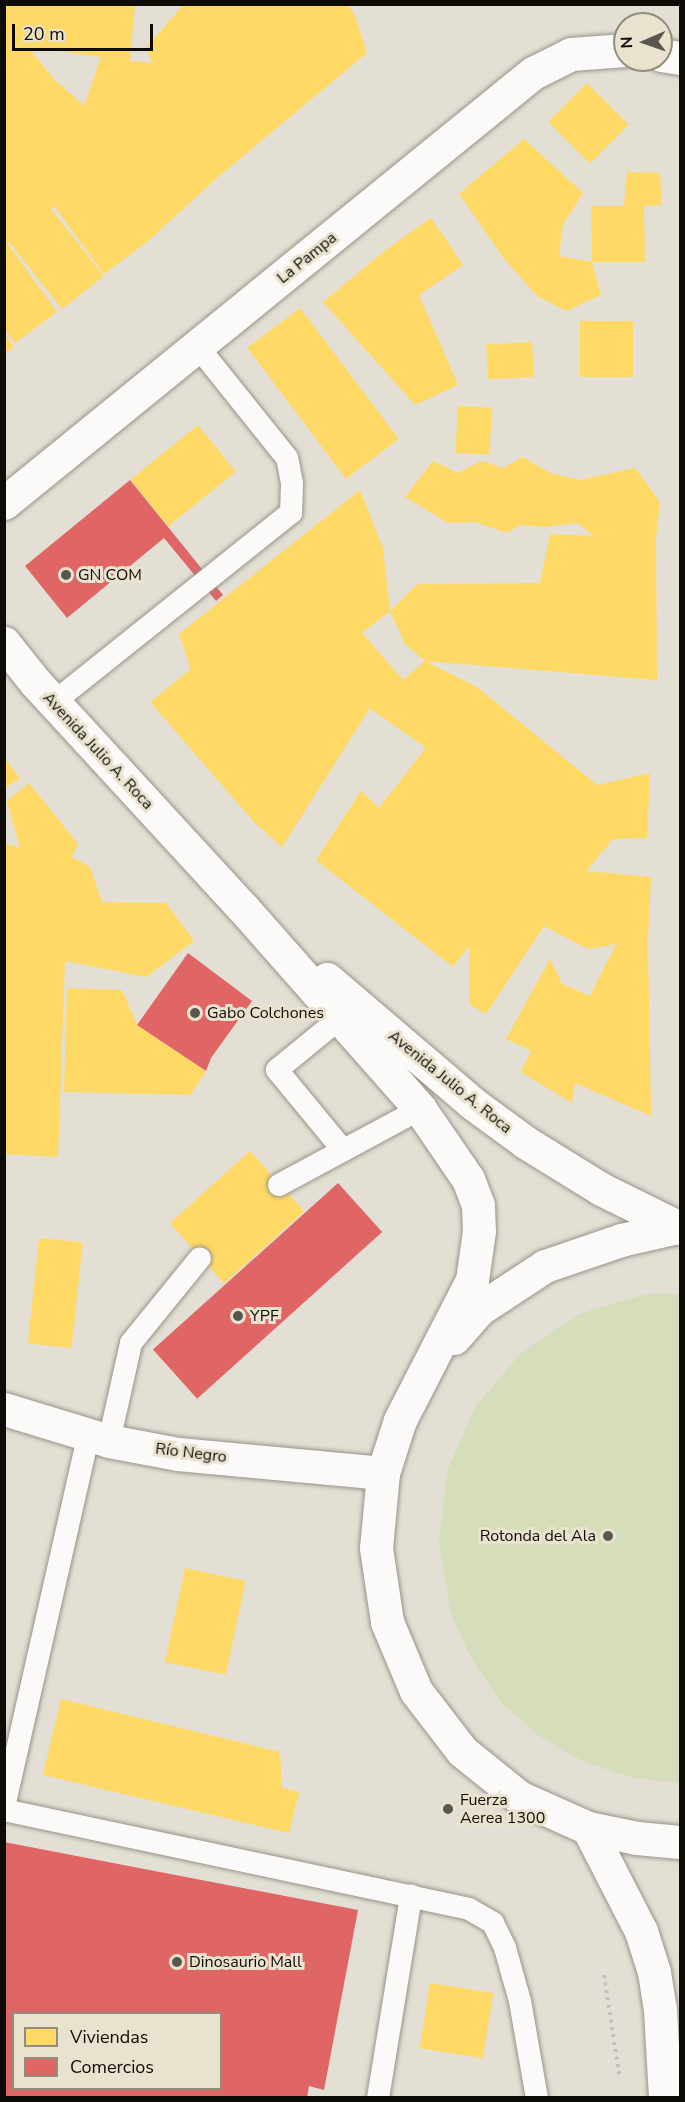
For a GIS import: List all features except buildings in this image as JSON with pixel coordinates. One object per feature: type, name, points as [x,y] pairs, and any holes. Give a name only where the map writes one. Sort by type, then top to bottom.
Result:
[{"type":"main road","name":"La Pampa","points":[[4,504],[533,73],[571,54],[613,51]]},
{"type":"main road","name":"Avenida Julio A. Roca","points":[[4,643],[54,702],[243,908],[420,1109],[468,1179],[478,1205],[479,1231],[472,1280],[400,1420],[383,1473],[376,1548],[387,1622],[416,1690],[462,1751],[519,1797],[588,1828],[637,1838],[681,1842]]},
{"type":"main road","name":"Avenida Julio A. Roca","points":[[243,908],[472,1103],[525,1143],[601,1190],[679,1227]]},
{"type":"main road","name":"Avenida Julio A. Roca","points":[[426,1371],[478,1310],[545,1266],[621,1240],[679,1227]]},
{"type":"main road","name":"Río Negro","points":[[4,1409],[99,1437],[178,1454],[383,1473]]},
{"type":"main road","points":[[588,1828],[641,1931],[654,1972],[660,2010],[665,2097]]},
{"type":"lane","points":[[54,702],[291,513],[292,483],[287,458],[198,347]]},
{"type":"lane","points":[[339,1019],[277,1070],[343,1150]]},
{"type":"lane","points":[[279,1185],[420,1109]]},
{"type":"lane","points":[[201,1258],[131,1343],[99,1437],[4,1808],[469,1909],[493,1923],[505,1948],[520,2001],[537,2097]]},
{"type":"lane","points":[[378,2097],[411,1896]]},
{"type":"path","points":[[604,1975],[621,2086]]},
{"type":"green space","points":[[646,1294],[680,1294],[680,1783],[633,1778],[584,1762],[539,1736],[500,1701],[471,1658],[450,1611],[439,1541],[447,1471],[475,1407],[521,1353],[579,1314]]},
{"type":"place","name":"GN COM","points":[[66,575]]},
{"type":"place","name":"Gabo Colchones","points":[[195,1013]]},
{"type":"place","name":"YPF","points":[[238,1316]]},
{"type":"place","name":"Rotonda del Ala","points":[[608,1536]]},
{"type":"place","name":"Fuerza Aerea 1300","points":[[448,1809]]},
{"type":"place","name":"Dinosaurio Mall","points":[[177,1962]]}]
